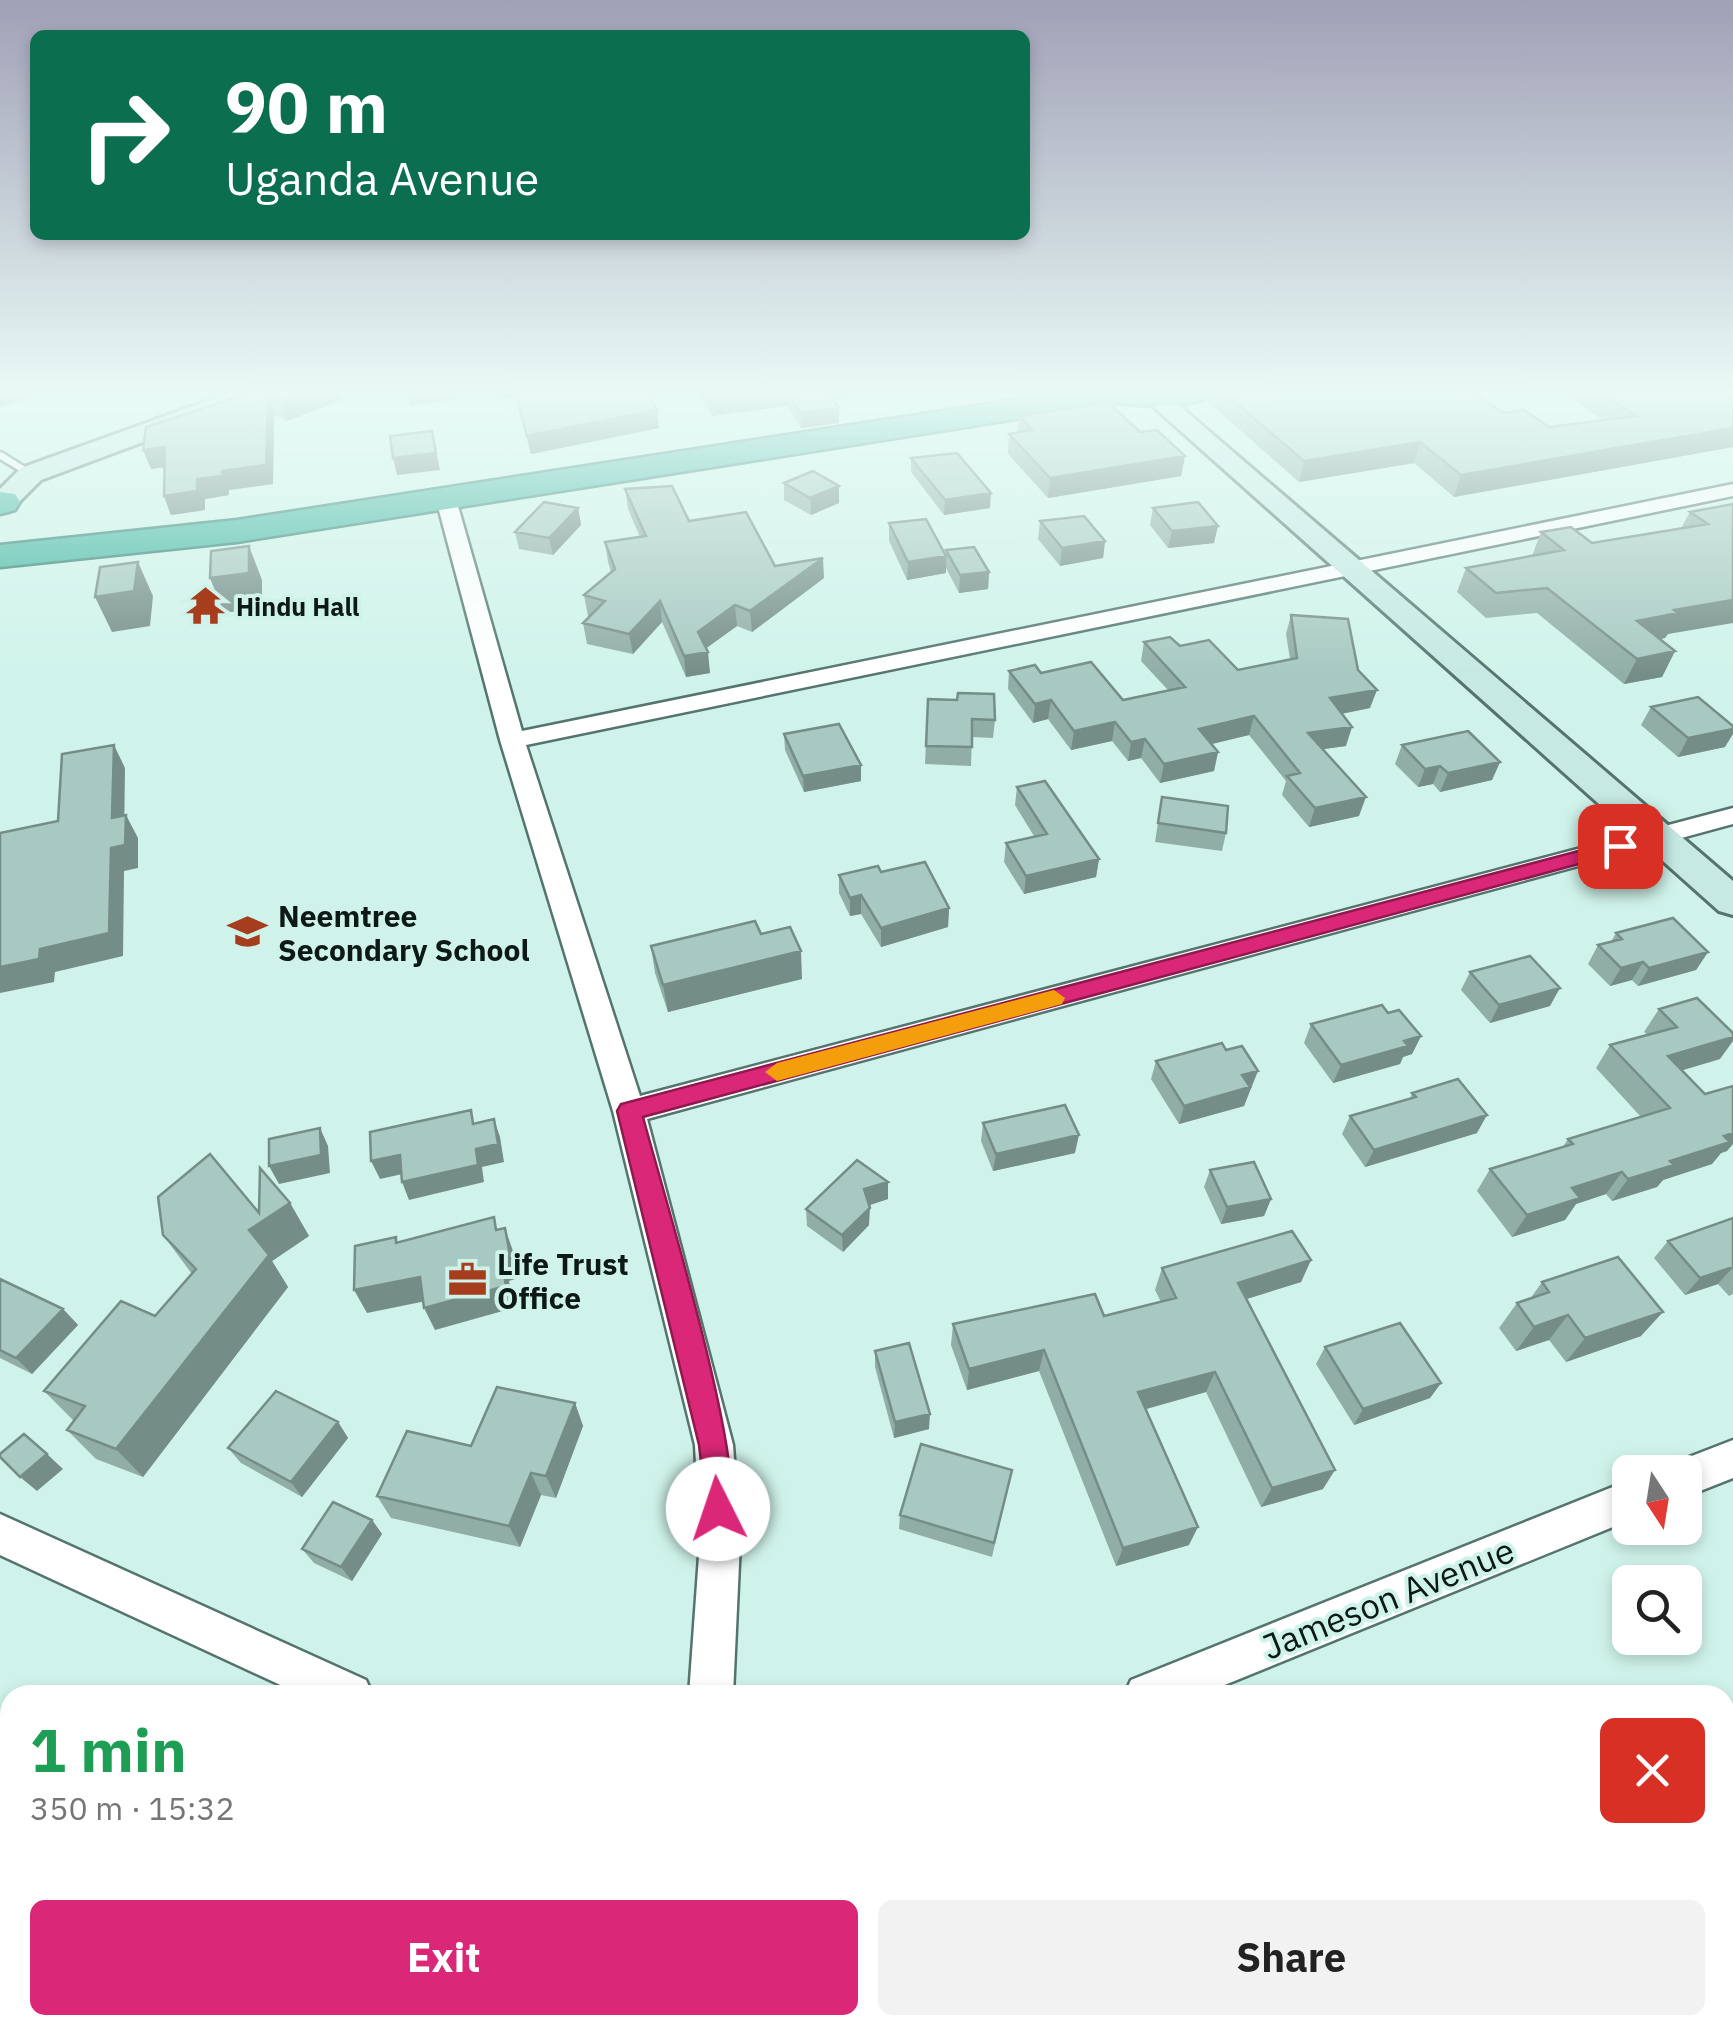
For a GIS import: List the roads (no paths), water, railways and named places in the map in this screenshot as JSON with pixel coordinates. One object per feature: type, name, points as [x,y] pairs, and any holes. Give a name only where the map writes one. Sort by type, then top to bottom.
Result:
[{"type":"highway","points":[[0,556],[170,540],[531,486]]},
{"type":"main road","points":[[1251,486],[1733,902]]},
{"type":"street","points":[[512,740],[1733,490]]},
{"type":"street","points":[[446,499],[512,740],[629,1111],[714,1445],[720,1542],[712,1685]]},
{"type":"street","points":[[629,1111],[1733,816]]},
{"type":"street","points":[[1702,1471],[1733,1459]]},
{"type":"street","name":"Jameson Avenue","points":[[1171,1685],[1612,1507]]},
{"type":"street","points":[[0,1534],[329,1685]]},
{"type":"place","name":"Hindu Hall","points":[[206,606]]},
{"type":"place","name":"Neemtree Secondary School","points":[[248,932]]},
{"type":"place","name":"Life Trust Office","points":[[467,1280]]}]
